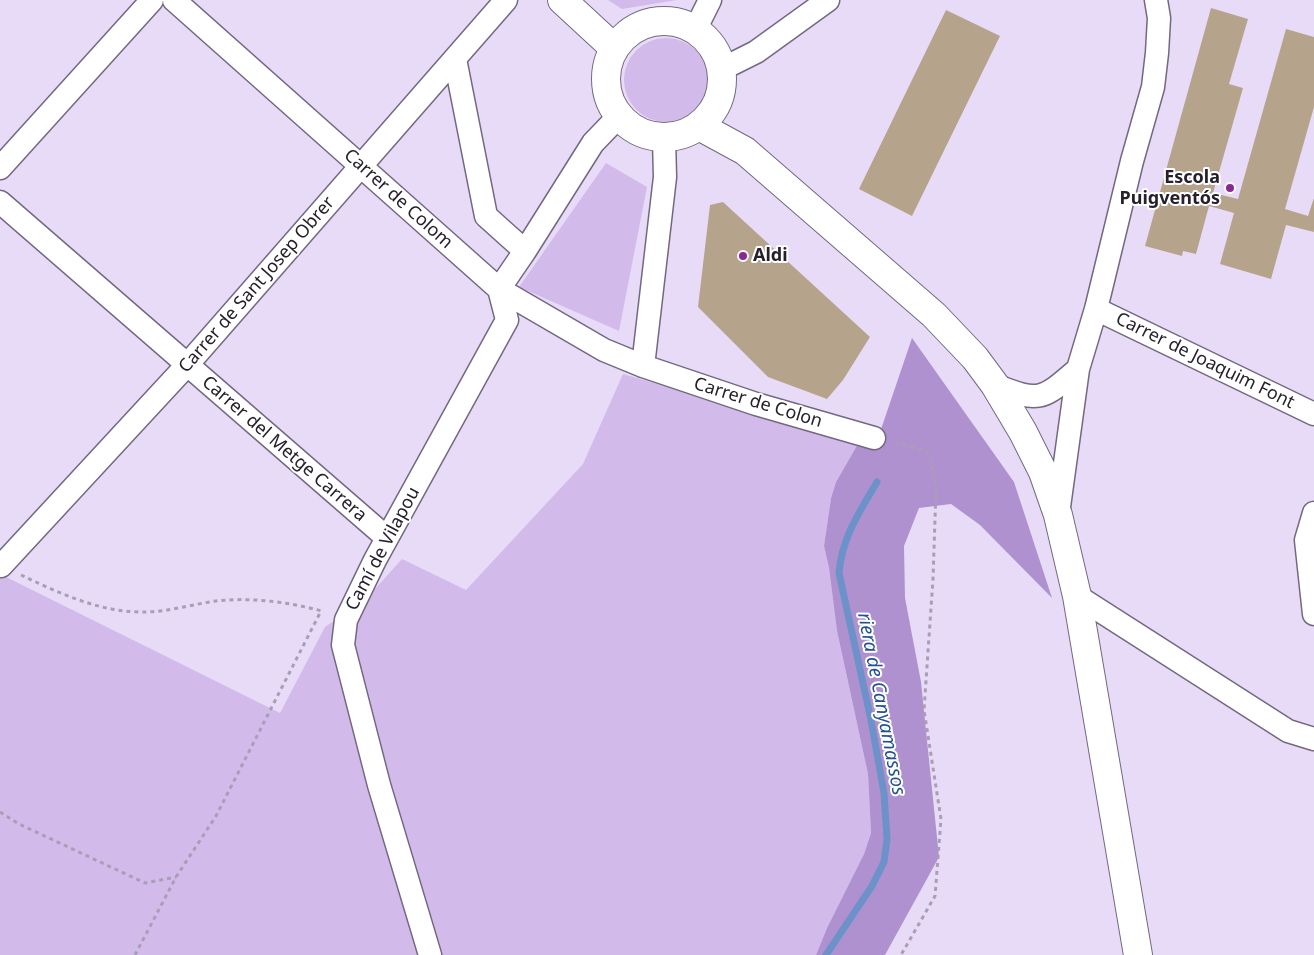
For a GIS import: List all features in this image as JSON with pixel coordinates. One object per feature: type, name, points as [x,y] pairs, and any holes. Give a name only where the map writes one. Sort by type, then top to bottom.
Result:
[{"type":"street","points":[[0,168],[152,0]]},
{"type":"street","name":"Carrer de Colom","points":[[174,0],[499,289],[604,350],[643,366]]},
{"type":"street","name":"Carrer de Sant Josep Obrer","points":[[1,565],[187,365],[506,0]]},
{"type":"street","points":[[562,0],[614,48]]},
{"type":"street","points":[[695,30],[710,0]]},
{"type":"street","points":[[722,69],[756,52],[828,0]]},
{"type":"street","points":[[1058,515],[1078,369],[1096,309],[1132,161],[1153,88],[1159,18],[1156,0]]},
{"type":"street","points":[[653,22],[675,22],[695,30],[713,47],[722,69],[719,101],[710,115],[699,126],[682,135],[664,138],[647,135],[632,128],[619,116],[610,100],[606,83],[609,59],[614,48],[625,36],[639,26],[653,22]]},
{"type":"street","points":[[454,59],[486,216],[525,252]]},
{"type":"street","points":[[719,101],[745,151]]},
{"type":"street","points":[[499,289],[525,252],[593,143],[619,116]]},
{"type":"street","points":[[699,126],[745,151],[934,314],[975,358],[995,385],[1022,432],[1043,472],[1058,515],[1077,596],[1138,955]]},
{"type":"street","points":[[643,366],[665,177],[664,138]]},
{"type":"street","name":"Carrer del Metge Carrera","points":[[0,202],[387,538]]},
{"type":"street","name":"Camí de Vilapou","points":[[430,955],[379,785],[344,645],[346,620],[374,560],[506,320],[499,289]]},
{"type":"street","name":"Carrer de Joaquim Font","points":[[1096,309],[1314,414]]},
{"type":"street","name":"Carrer de Colon","points":[[643,366],[756,404],[874,438]]},
{"type":"street","points":[[995,385],[1022,396],[1042,396],[1056,388],[1078,369]]},
{"type":"street","points":[[1314,513],[1306,540],[1314,614]]},
{"type":"street","points":[[1077,596],[1288,731],[1314,739]]},
{"type":"path","points":[[874,438],[913,446],[930,454],[936,489],[933,580],[924,710],[942,819],[935,896],[901,955]]},
{"type":"path","points":[[1,565],[45,586],[88,603],[118,610],[145,612],[218,601],[249,599],[321,611],[346,620]]},
{"type":"path","points":[[134,955],[176,877],[216,816],[321,611]]},
{"type":"path","points":[[0,812],[19,824],[145,883],[176,877]]},
{"type":"shaded area","points":[[608,0],[677,0],[622,9]]},
{"type":"shaded area","points":[[666,38],[682,41],[696,50],[705,64],[708,80],[705,96],[696,110],[682,119],[666,122],[650,119],[636,110],[627,96],[624,80],[627,64],[636,50],[650,41]]},
{"type":"shaded area","points":[[606,163],[647,187],[619,331],[519,287]]},
{"type":"shaded area","points":[[912,338],[1014,482],[1052,598],[980,525],[951,504],[919,508],[904,546],[905,598],[921,682],[939,857],[885,955],[816,955],[827,928],[864,854],[871,833],[868,774],[837,631],[829,568],[824,546],[831,498],[836,482],[859,442],[875,447]]},
{"type":"shaded area","points":[[623,374],[859,442],[836,482],[831,498],[824,546],[829,568],[837,631],[868,774],[871,833],[864,854],[827,928],[816,955],[0,955],[0,574],[280,713],[325,627],[366,599],[402,559],[466,590],[583,464]]},
{"type":"building","points":[[1211,8],[1248,19],[1229,84],[1243,88],[1213,193],[1238,199],[1286,29],[1314,37],[1314,107],[1285,209],[1308,216],[1314,198],[1314,232],[1286,225],[1271,279],[1220,264],[1234,213],[1209,206],[1196,254],[1183,251],[1182,256],[1145,246]]},
{"type":"building","points":[[946,10],[1000,36],[912,216],[859,189]]},
{"type":"building","name":"Aldi","points":[[723,202],[870,337],[843,380],[827,399],[768,377],[698,307],[710,205]]},
{"type":"waterway","name":"riera de Canyamassos","points":[[826,955],[872,886],[884,862],[887,839],[884,793],[871,720],[839,573],[848,537],[877,482]]},
{"type":"place","name":"Escola Puigventós","points":[[1230,188]]},
{"type":"place","name":"Aldi","points":[[743,256]]}]
